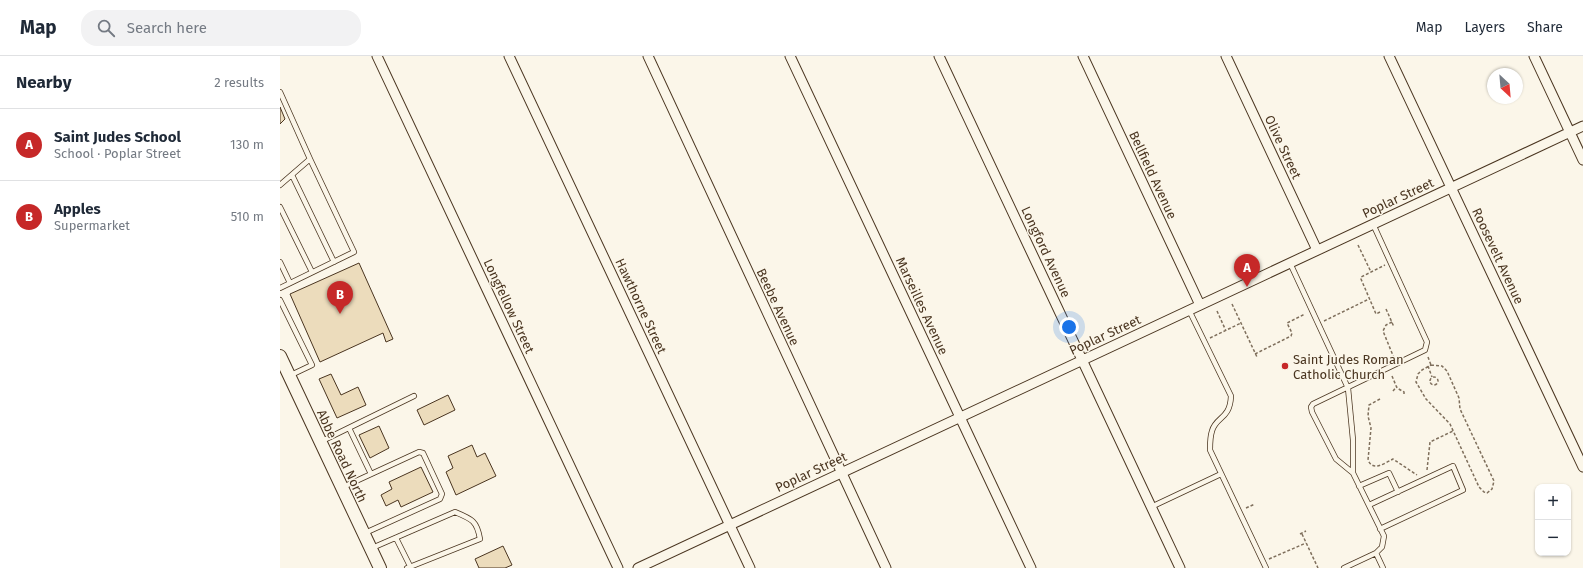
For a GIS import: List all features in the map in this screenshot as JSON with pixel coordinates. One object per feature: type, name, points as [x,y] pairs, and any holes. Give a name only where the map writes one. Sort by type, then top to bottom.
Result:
[{"type":"main road","name":"Abbe Road North","points":[[280,356],[380,568]]},
{"type":"street","name":"Longfellow Street","points":[[377,56],[618,568]]},
{"type":"street","name":"Hawthorne Street","points":[[509,56],[750,568]]},
{"type":"street","name":"Beebe Avenue","points":[[648,56],[886,568]]},
{"type":"street","name":"Marseilles Avenue","points":[[790,56],[1031,568]]},
{"type":"street","name":"Longford Avenue","points":[[939,56],[1180,568]]},
{"type":"street","name":"Bellfield Avenue","points":[[1083,56],[1200,305]]},
{"type":"street","name":"Olive Street","points":[[1226,56],[1317,250]]},
{"type":"street","name":"Roosevelt Avenue","points":[[1390,56],[1583,467]]},
{"type":"street","points":[[1534,56],[1583,160]]},
{"type":"street","name":"Poplar Street","points":[[638,568],[1583,126]]},
{"type":"lane","points":[[280,92],[354,252],[280,288]]},
{"type":"lane","points":[[280,185],[310,159]]},
{"type":"lane","points":[[292,175],[334,262]]},
{"type":"lane","points":[[280,207],[312,272]]},
{"type":"lane","points":[[1353,473],[1333,455],[1311,407],[1313,404],[1425,350],[1427,342],[1373,224]]},
{"type":"lane","points":[[280,262],[290,283]]},
{"type":"lane","points":[[1290,263],[1348,388],[1353,440],[1353,473],[1384,536],[1382,547],[1376,553],[1344,568]]},
{"type":"lane","points":[[280,300],[312,365],[289,376]]},
{"type":"lane","points":[[1189,310],[1231,396],[1230,407],[1225,416],[1212,429],[1210,450],[1266,568]]},
{"type":"lane","points":[[320,441],[414,396]]},
{"type":"lane","points":[[349,428],[371,474]]},
{"type":"lane","points":[[342,488],[419,452],[423,453],[442,494],[440,498],[363,534]]},
{"type":"lane","points":[[1368,505],[1453,466],[1463,490],[1380,529]]},
{"type":"lane","points":[[1359,486],[1389,473],[1398,492]]},
{"type":"lane","points":[[1151,507],[1221,474]]},
{"type":"lane","points":[[371,549],[455,512],[473,520],[478,530],[480,540],[408,567],[396,538]]},
{"type":"lane","points":[[1376,553],[1383,568]]},
{"type":"path","points":[[1358,245],[1371,272]]},
{"type":"path","points":[[1380,312],[1376,314],[1360,278],[1386,265]]},
{"type":"path","points":[[1322,322],[1369,299]]},
{"type":"path","points":[[1232,304],[1257,357]]},
{"type":"path","points":[[1386,309],[1394,327]]},
{"type":"path","points":[[1217,311],[1226,331]]},
{"type":"path","points":[[1255,354],[1291,336],[1292,333],[1287,323],[1304,314]]},
{"type":"path","points":[[1392,322],[1386,325],[1383,330],[1395,358]]},
{"type":"path","points":[[1208,339],[1241,324]]},
{"type":"path","points":[[1428,366],[1432,377],[1430,382],[1435,385],[1438,382],[1438,379],[1436,377],[1432,377]]},
{"type":"path","points":[[1428,366],[1442,366],[1447,372],[1460,398],[1460,409],[1494,481],[1492,489],[1487,493],[1479,487],[1453,431],[1445,417],[1423,396],[1416,382],[1418,374],[1428,366]]},
{"type":"path","points":[[1392,376],[1396,386],[1404,392],[1404,395]]},
{"type":"path","points":[[1392,391],[1396,386]]},
{"type":"path","points":[[1380,399],[1369,405],[1368,416],[1371,428],[1368,460],[1374,466],[1378,466],[1393,459],[1419,476]]},
{"type":"path","points":[[1426,473],[1430,442],[1453,431]]},
{"type":"path","points":[[1241,510],[1255,504]]},
{"type":"path","points":[[1306,531],[1301,534],[1318,568]]},
{"type":"path","points":[[1267,554],[1270,560],[1306,543]]},
{"type":"building","points":[[280,107],[285,119],[280,124]]},
{"type":"building","points":[[359,263],[393,339],[386,342],[383,333],[320,362],[290,294]]},
{"type":"building","points":[[331,374],[341,395],[358,387],[366,405],[337,418],[319,379]]},
{"type":"building","points":[[448,395],[455,410],[424,425],[417,410]]},
{"type":"building","points":[[379,426],[389,448],[370,458],[359,435]]},
{"type":"building","points":[[472,445],[477,457],[485,453],[496,476],[456,495],[446,472],[453,468],[448,456]]},
{"type":"building","points":[[421,467],[433,492],[401,507],[398,500],[386,506],[381,495],[392,489],[389,482]]},
{"type":"building","points":[[503,546],[512,565],[505,568],[479,568],[475,559]]},
{"type":"place","name":"Saint Judes School","points":[[1247,287]]},
{"type":"place","name":"Apples","points":[[340,314]]},
{"type":"place","name":"Saint Judes Roman Catholic Church","points":[[1285,366]]}]
